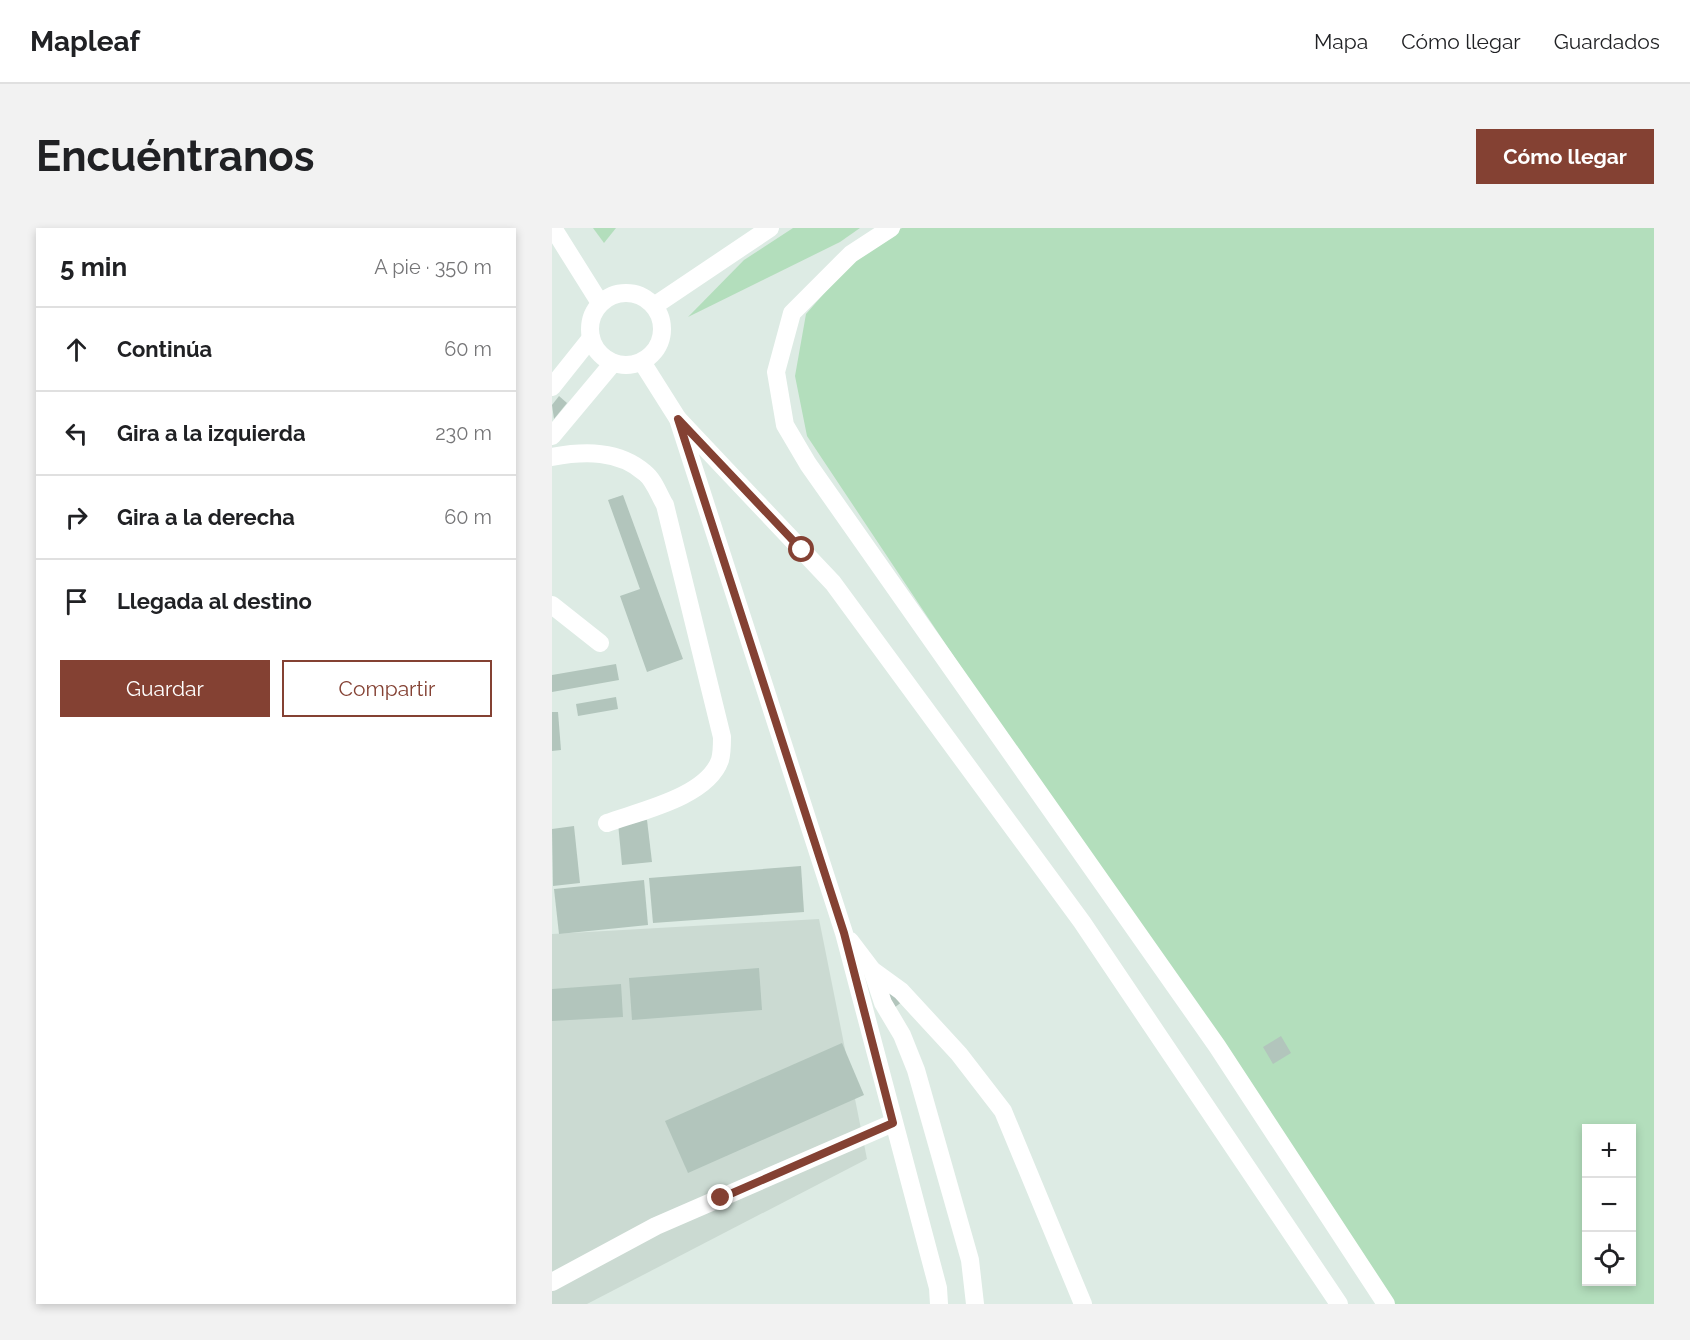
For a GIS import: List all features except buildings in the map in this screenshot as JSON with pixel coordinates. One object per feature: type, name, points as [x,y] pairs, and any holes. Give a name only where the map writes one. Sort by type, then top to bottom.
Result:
[{"type":"lane","points":[[553,228],[600,303]]},
{"type":"lane","points":[[654,306],[770,228]]},
{"type":"lane","points":[[891,228],[851,254],[792,313],[776,372],[785,425],[815,474],[1217,1046],[1386,1304]]},
{"type":"lane","points":[[627,293],[645,298],[654,306],[662,326],[662,336],[651,355],[642,362],[623,365],[613,363],[596,349],[591,338],[590,326],[600,303],[610,296],[627,293]]},
{"type":"lane","points":[[552,387],[591,338]]},
{"type":"lane","points":[[642,362],[678,419],[833,583],[1082,922],[1339,1304]]},
{"type":"lane","points":[[552,436],[613,363]]},
{"type":"lane","points":[[678,419],[844,933],[938,1288],[939,1304]]},
{"type":"lane","points":[[552,457],[582,451],[619,457],[647,474],[665,505],[722,737],[720,760],[707,780],[690,792],[607,823]]},
{"type":"lane","points":[[552,605],[600,643]]},
{"type":"lane","points":[[844,933],[872,970],[908,999],[959,1054],[1003,1111],[1083,1304]]},
{"type":"lane","points":[[872,970],[883,1003],[902,1035],[916,1070],[970,1260],[975,1304]]},
{"type":"lane","points":[[552,1282],[656,1226],[893,1123]]},
{"type":"shaded area","points":[[819,919],[867,1159],[587,1304],[552,1304],[552,934]]},
{"type":"green space","points":[[593,228],[616,228],[604,243]]},
{"type":"green space","points":[[793,228],[860,228],[840,242],[688,317],[744,260]]},
{"type":"green space","points":[[902,228],[1654,228],[1654,1304],[1385,1304],[807,436],[795,376],[806,314],[855,258]]},
{"type":"route","points":[[721,1198],[893,1123],[844,933],[678,419],[802,550]]}]
